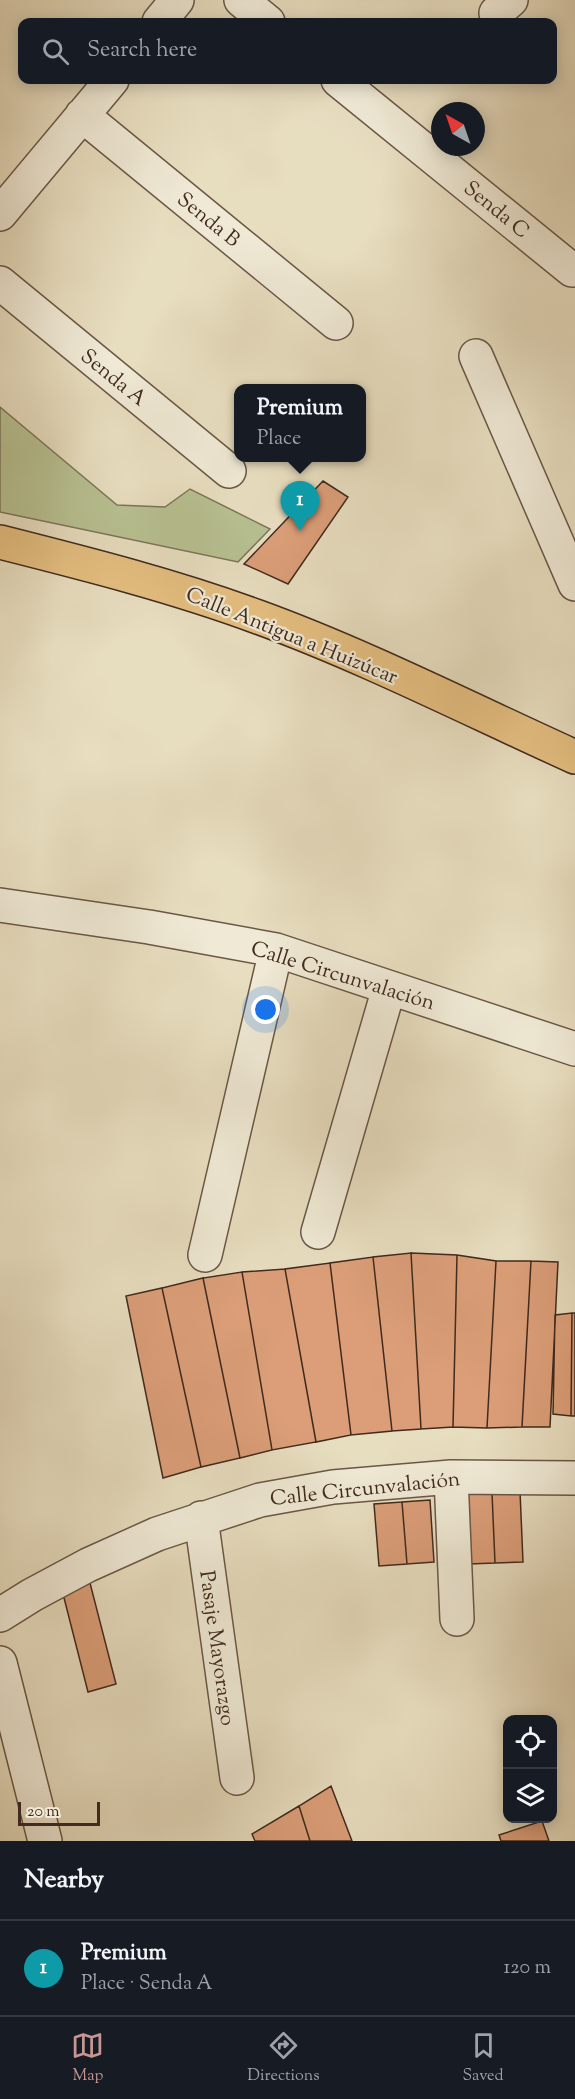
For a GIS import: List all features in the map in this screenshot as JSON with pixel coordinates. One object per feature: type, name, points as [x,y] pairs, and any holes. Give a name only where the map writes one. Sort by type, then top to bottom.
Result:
[{"type":"main road","name":"Calle Antigua a Huizúcar","points":[[0,542],[102,567],[259,617],[325,644],[575,757]]},
{"type":"street","points":[[162,18],[177,0]]},
{"type":"street","points":[[241,0],[263,18]]},
{"type":"street","points":[[0,214],[109,84]]},
{"type":"street","name":"Senda C","points":[[343,84],[572,270]]},
{"type":"street","name":"Senda B","points":[[82,115],[336,323]]},
{"type":"street","name":"Senda A","points":[[0,283],[229,471]]},
{"type":"street","points":[[476,356],[575,584]]},
{"type":"street","name":"Calle Circunvalación","points":[[0,905],[149,927],[276,950],[575,1049]]},
{"type":"street","points":[[205,1255],[276,950]]},
{"type":"street","points":[[318,1232],[389,988]]},
{"type":"street","points":[[451,1477],[457,1619]]},
{"type":"street","name":"Calle Circunvalación","points":[[0,1615],[88,1565],[157,1534],[260,1500],[333,1487],[451,1477],[575,1478]]},
{"type":"street","name":"Pasaje Mayorazgo","points":[[201,1518],[237,1778]]},
{"type":"street","points":[[0,1663],[45,1841]]},
{"type":"green space","points":[[0,407],[117,505],[165,507],[190,489],[270,529],[238,562],[0,512]]},
{"type":"building","points":[[323,481],[348,497],[288,584],[244,564]]},
{"type":"building","points":[[411,1253],[421,1429],[392,1431],[373,1257]]},
{"type":"building","points":[[411,1253],[457,1255],[453,1427],[421,1429]]},
{"type":"building","points":[[457,1255],[496,1261],[487,1428],[453,1427]]},
{"type":"building","points":[[373,1257],[392,1431],[351,1435],[330,1263]]},
{"type":"building","points":[[496,1261],[531,1261],[522,1427],[487,1428]]},
{"type":"building","points":[[531,1261],[558,1262],[550,1427],[522,1427]]},
{"type":"building","points":[[330,1263],[351,1435],[316,1442],[285,1269]]},
{"type":"building","points":[[285,1269],[316,1442],[272,1450],[242,1272]]},
{"type":"building","points":[[242,1272],[272,1450],[240,1458],[203,1278]]},
{"type":"building","points":[[203,1278],[240,1458],[201,1467],[162,1288]]},
{"type":"building","points":[[162,1288],[201,1467],[163,1478],[126,1296]]},
{"type":"building","points":[[572,1313],[575,1313],[575,1416],[571,1416]]},
{"type":"building","points":[[572,1313],[571,1416],[553,1414],[555,1315]]},
{"type":"building","points":[[520,1491],[523,1562],[495,1563],[492,1493]]},
{"type":"building","points":[[492,1493],[495,1563],[469,1564],[465,1494]]},
{"type":"building","points":[[430,1500],[434,1562],[407,1564],[402,1502]]},
{"type":"building","points":[[402,1502],[407,1564],[379,1566],[374,1504]]},
{"type":"building","points":[[90,1583],[116,1684],[88,1692],[62,1590]]},
{"type":"building","points":[[331,1786],[352,1841],[310,1841],[299,1806]]},
{"type":"building","points":[[299,1806],[310,1841],[255,1841],[252,1834]]},
{"type":"building","points":[[536,1823],[543,1823],[549,1841],[501,1841],[499,1835]]},
{"type":"place","name":"Premium","points":[[300,531]]}]
